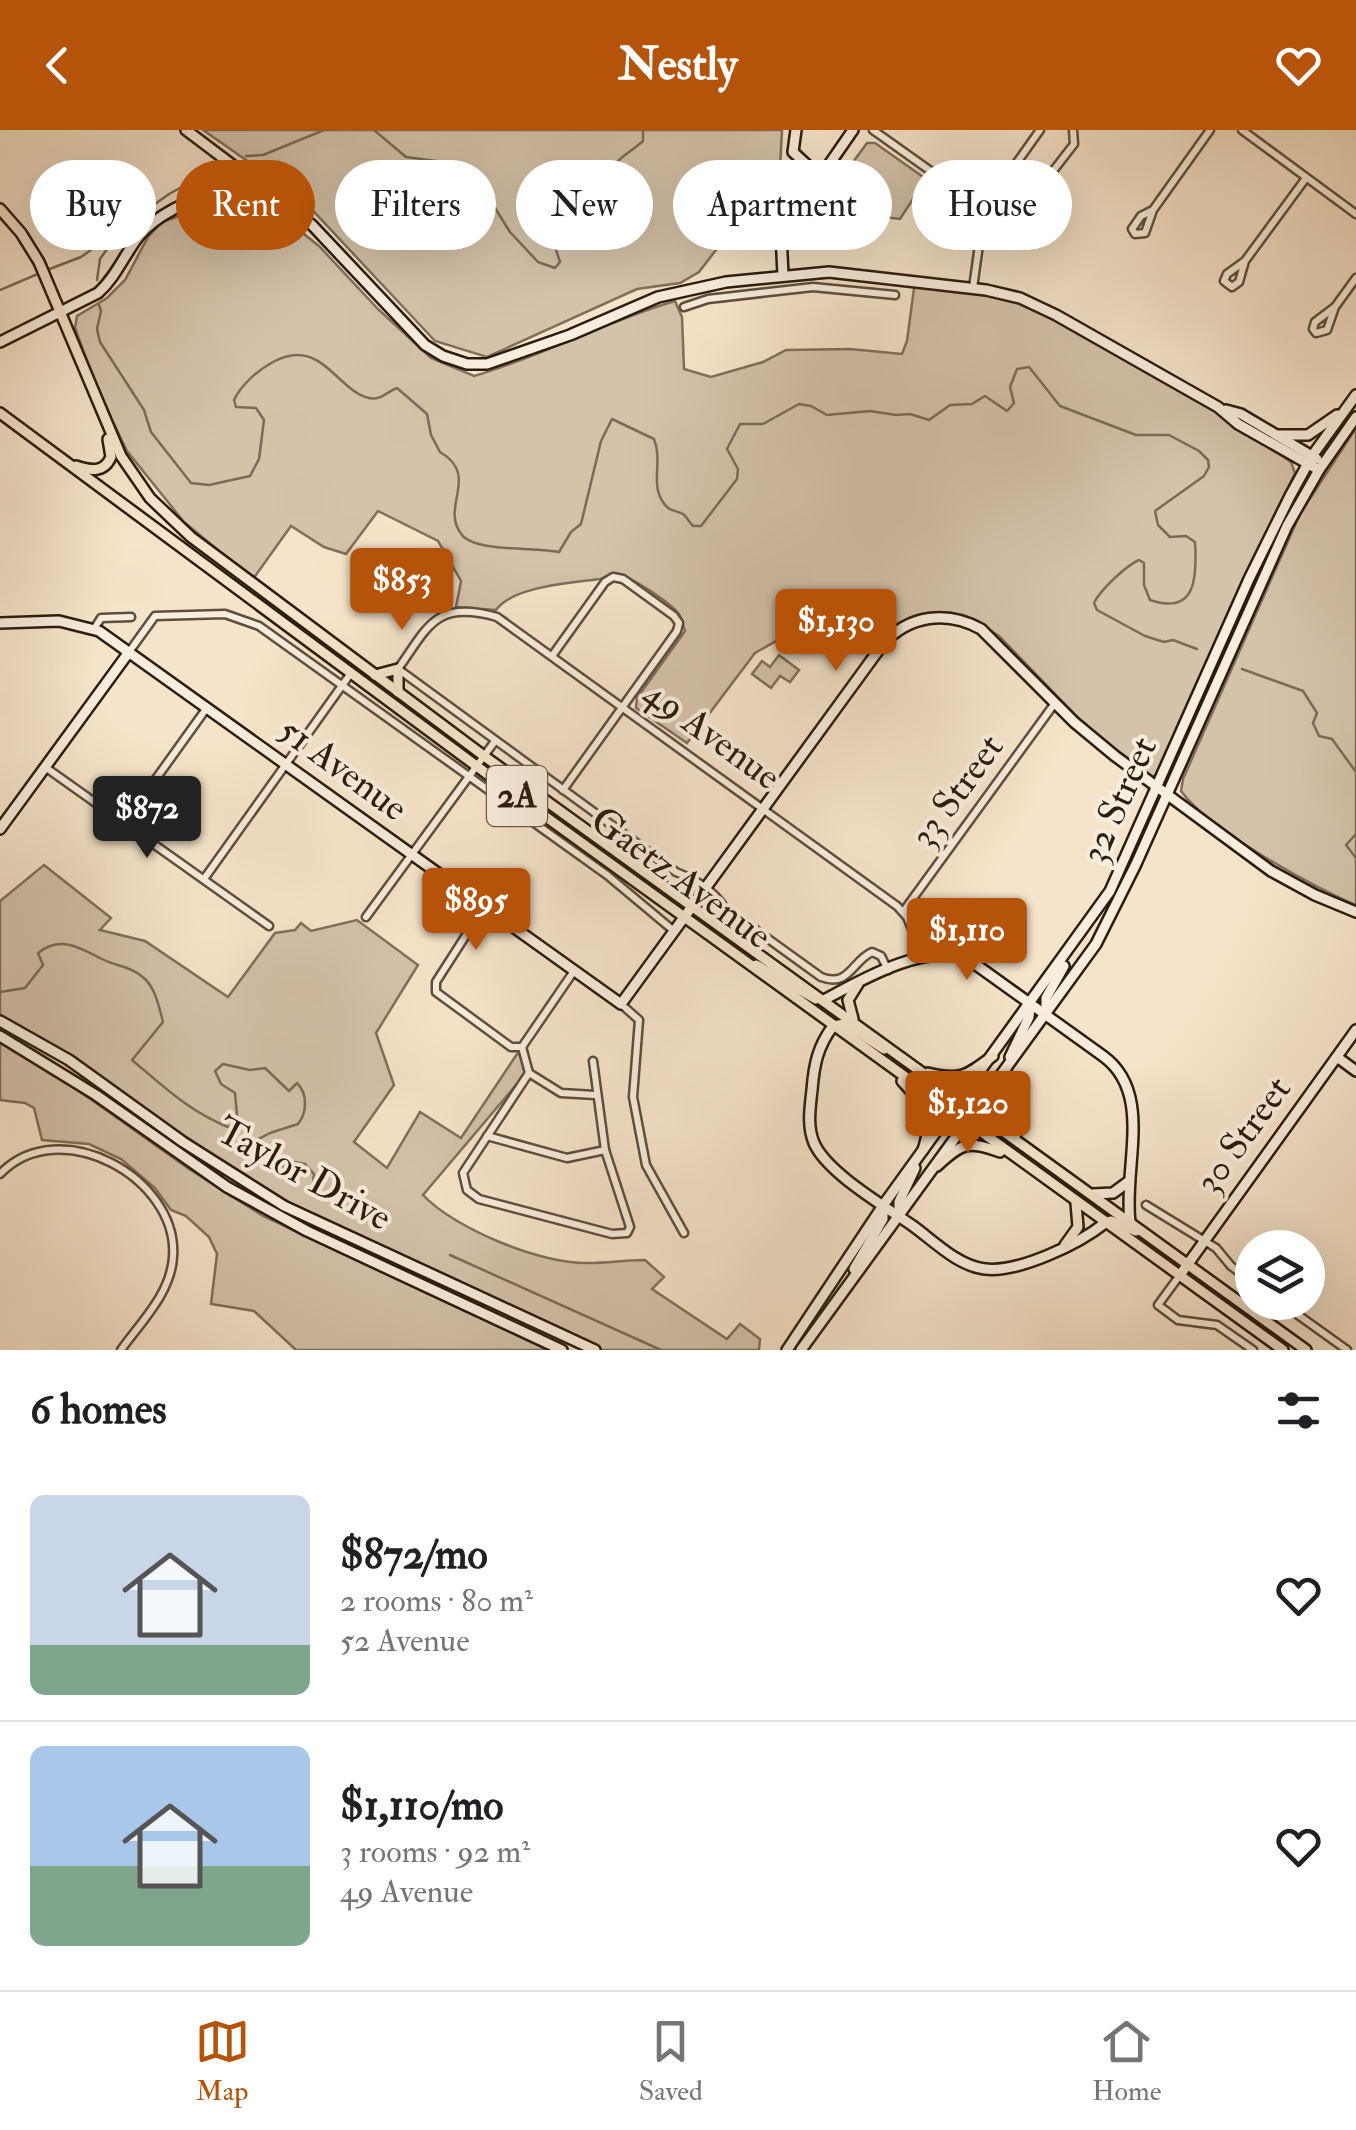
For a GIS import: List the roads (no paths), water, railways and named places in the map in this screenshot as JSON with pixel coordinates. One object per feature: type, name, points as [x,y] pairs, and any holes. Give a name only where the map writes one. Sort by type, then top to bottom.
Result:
[{"type":"main road","name":"2A","points":[[0,209],[39,262],[105,423]]},
{"type":"main road","name":"Gaetz Avenue","points":[[0,413],[476,766],[1283,1350]]},
{"type":"main road","points":[[69,464],[93,470],[107,464],[111,451],[105,423]]},
{"type":"main road","name":"Gaetz Avenue","points":[[105,423],[121,456],[150,498],[255,587],[1306,1350]]},
{"type":"main road","points":[[373,674],[384,675],[398,669],[398,692]]},
{"type":"main road","points":[[745,961],[768,969],[807,996],[824,1000]]},
{"type":"main road","points":[[854,1021],[848,1000],[858,984]]},
{"type":"main road","points":[[833,1026],[845,1024],[877,1046],[896,1052]]},
{"type":"main road","points":[[924,1072],[957,1078],[993,1056]]},
{"type":"main road","points":[[890,1067],[929,1112],[930,1127],[923,1150]]},
{"type":"main road","points":[[1006,1069],[996,1105],[1024,1144]]},
{"type":"main road","points":[[937,1166],[960,1146],[973,1144],[1012,1156]]},
{"type":"main road","points":[[1065,1246],[1078,1226],[1076,1202]]},
{"type":"main road","points":[[1105,1223],[1114,1221],[1148,1236]]},
{"type":"street","points":[[186,130],[228,160]]},
{"type":"street","points":[[796,130],[793,152],[801,160]]},
{"type":"street","points":[[832,160],[853,130]]},
{"type":"street","points":[[873,130],[915,160]]},
{"type":"street","points":[[1018,160],[1040,130]]},
{"type":"street","points":[[1062,160],[1074,144],[1073,130]]},
{"type":"street","points":[[1152,210],[1210,130]]},
{"type":"street","points":[[1242,130],[1356,214]]},
{"type":"street","points":[[1245,261],[1306,178]]},
{"type":"street","points":[[0,342],[61,314],[104,288],[149,226],[176,209]]},
{"type":"street","points":[[315,229],[426,346],[467,364],[511,358],[658,297],[726,282],[829,272],[973,288],[1001,292],[1038,305],[1218,408],[1238,424],[1321,466]]},
{"type":"street","points":[[782,250],[784,290]]},
{"type":"street","points":[[973,288],[978,250]]},
{"type":"street","points":[[1335,307],[1356,278]]},
{"type":"street","points":[[684,307],[708,299],[784,290],[836,288],[895,295]]},
{"type":"street","name":"32 Street","points":[[787,1350],[884,1204],[1110,891],[1249,578],[1310,460],[1356,395]]},
{"type":"street","points":[[1272,433],[1308,435],[1348,406]]},
{"type":"street","points":[[1218,408],[1241,414],[1310,460]]},
{"type":"street","name":"32 Street","points":[[801,1350],[1096,944],[1168,794],[1287,526],[1321,466],[1356,417]]},
{"type":"street","points":[[552,656],[605,582],[613,577],[623,580],[679,623],[562,790]]},
{"type":"street","name":"49 Avenue","points":[[398,669],[435,618],[453,612],[495,616],[903,912],[923,956]]},
{"type":"street","points":[[0,829],[155,616],[225,614],[260,626],[607,875],[674,931]]},
{"type":"street","points":[[0,623],[59,621],[94,629],[102,618],[132,617]]},
{"type":"street","points":[[684,1234],[646,1165],[633,1096],[639,1020],[621,1004],[888,638],[918,620],[954,619],[988,634],[1102,746],[1288,881],[1356,912]]},
{"type":"street","name":"51 Avenue","points":[[94,629],[621,1004]]},
{"type":"street","points":[[398,669],[676,872],[706,888],[722,906],[825,979],[845,978],[872,952],[881,956],[888,970]]},
{"type":"street","points":[[204,879],[351,673]]},
{"type":"street","name":"33 Street","points":[[903,912],[1056,702]]},
{"type":"street","points":[[125,822],[206,709]]},
{"type":"street","points":[[366,917],[495,741]]},
{"type":"street","points":[[45,766],[269,926]]},
{"type":"street","points":[[484,907],[436,984],[441,998],[511,1047],[522,1048]]},
{"type":"street","points":[[1046,1015],[1046,998],[1070,950]]},
{"type":"street","points":[[824,1000],[923,956],[956,955],[1031,1004],[1108,1060],[1127,1081],[1133,1106],[1128,1182],[1130,1222]]},
{"type":"street","points":[[574,971],[522,1048],[529,1073],[561,1093],[595,1095]]},
{"type":"street","points":[[1006,1069],[1031,1004]]},
{"type":"street","name":"Taylor Drive","points":[[0,1021],[69,1060],[183,1142],[284,1206],[595,1350]]},
{"type":"street","points":[[833,1026],[817,1052],[810,1114],[812,1134],[829,1164],[899,1216],[962,1261],[983,1269],[1012,1268],[1065,1246],[1105,1223]]},
{"type":"street","name":"30 Street","points":[[1180,1275],[1356,1030]]},
{"type":"street","name":"Taylor Drive","points":[[0,1036],[96,1095],[241,1195],[308,1231],[562,1350]]},
{"type":"street","points":[[1336,1056],[1356,1071]]},
{"type":"street","points":[[529,1073],[463,1174],[467,1190],[480,1199],[612,1234],[627,1233],[630,1227],[606,1150],[595,1095],[593,1061]]},
{"type":"street","points":[[487,1136],[567,1158],[606,1150]]},
{"type":"street","points":[[0,1174],[18,1159],[43,1149],[72,1148],[100,1157],[122,1170],[153,1198],[166,1218],[174,1253],[164,1290],[121,1350]]},
{"type":"street","points":[[899,1216],[900,1202],[923,1150]]},
{"type":"street","points":[[1093,1194],[1114,1193],[1128,1182]]},
{"type":"street","points":[[829,1310],[883,1219],[884,1204]]},
{"type":"street","points":[[1146,1205],[1204,1240],[1235,1267]]},
{"type":"street","points":[[1180,1275],[1158,1306],[1178,1320],[1217,1325],[1253,1350]]},
{"type":"street","points":[[1305,1320],[1347,1350]]},
{"type":"waterway","points":[[246,156],[263,155],[324,130]]},
{"type":"waterway","points":[[374,130],[406,157],[436,161],[465,176],[492,203],[510,232],[538,262],[555,268],[560,262],[552,238],[563,227],[608,213],[615,198],[611,169],[643,141],[643,130]]},
{"type":"waterway","points":[[47,270],[81,257],[176,190]]},
{"type":"waterway","points":[[97,280],[100,259],[106,250]]},
{"type":"waterway","points":[[0,290],[40,273]]},
{"type":"waterway","points":[[99,305],[100,342],[144,410],[151,432],[191,483],[209,485],[250,476],[259,459],[264,420],[256,408],[236,407],[234,400],[245,383],[267,365],[290,356],[304,356],[327,367],[357,393],[377,398],[397,388],[427,414],[431,435],[457,471],[455,514],[462,535],[492,547],[559,552],[581,524],[601,441],[612,419],[654,439],[662,500],[693,526],[701,526],[737,479],[738,469],[727,449],[740,424],[763,424],[799,404],[827,415],[870,411],[910,414],[929,420],[950,405],[972,404],[985,396],[1007,411],[1014,403],[1010,387],[1017,369],[1029,367],[1060,406],[1136,435],[1169,435],[1208,460],[1204,476],[1155,511],[1158,525],[1170,537],[1186,536],[1195,542],[1194,580],[1185,598],[1166,603],[1150,600],[1144,585],[1144,563],[1139,560],[1114,578],[1094,603],[1097,610],[1145,636],[1197,649]]},
{"type":"waterway","points":[[1242,669],[1303,691],[1317,713],[1313,723],[1319,736],[1332,739],[1356,772]]},
{"type":"waterway","points":[[1356,834],[1346,845],[1356,858]]},
{"type":"waterway","points":[[0,992],[25,988],[43,965],[38,953],[63,944],[140,975],[154,993],[163,1022],[132,1060],[189,1106],[228,1127],[234,1125],[237,1115],[235,1093],[221,1084],[215,1071],[223,1064],[250,1070],[265,1068],[289,1091],[297,1083],[305,1104],[298,1124],[270,1133],[245,1146],[244,1151],[269,1171],[277,1171],[289,1161],[305,1164],[314,1174],[312,1192],[321,1198]]},
{"type":"waterway","points":[[450,1255],[661,1350]]}]
